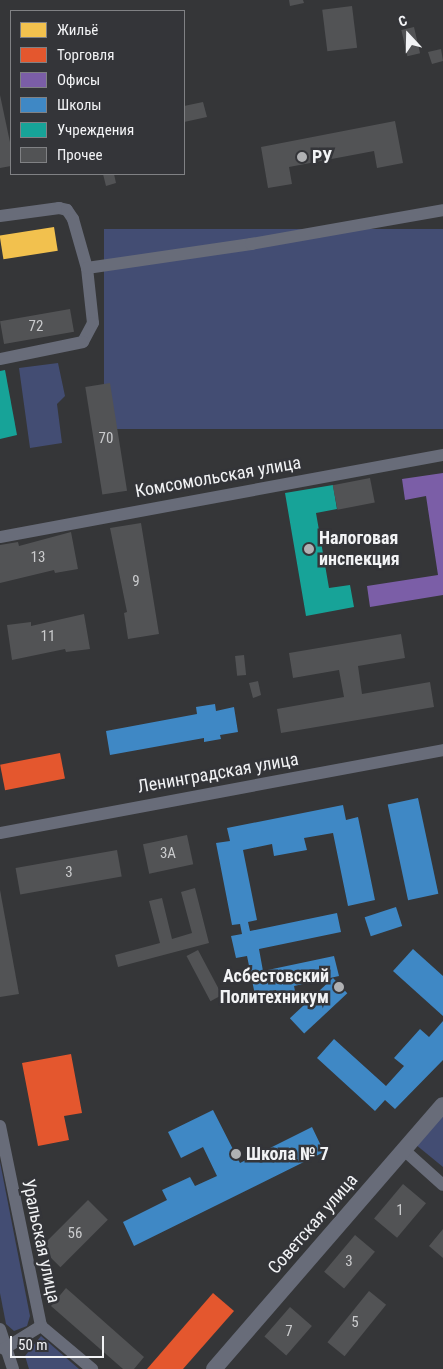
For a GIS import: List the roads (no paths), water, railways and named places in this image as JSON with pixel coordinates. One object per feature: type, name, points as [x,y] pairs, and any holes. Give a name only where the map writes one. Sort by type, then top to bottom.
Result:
[{"type":"street","points":[[0,216],[59,208],[67,210],[73,219],[86,268],[93,323],[83,342],[0,359]]},
{"type":"street","points":[[86,268],[251,244],[443,210]]},
{"type":"street","name":"Комсомольская улица","points":[[0,536],[443,455]]},
{"type":"street","name":"Ленинградская улица","points":[[0,833],[443,750]]},
{"type":"street","name":"Советская улица","points":[[214,1369],[443,1105]]},
{"type":"street","name":"Уральская улица","points":[[0,1126],[41,1326],[92,1369]]},
{"type":"street","points":[[404,1150],[443,1185]]},
{"type":"street","points":[[4,1349],[41,1326]]},
{"type":"street","points":[[0,1329],[4,1349],[13,1369]]},
{"type":"place","name":"РУ","points":[[302,157]]},
{"type":"place","name":"Налоговая инспекция","points":[[309,549]]},
{"type":"place","name":"Асбестовский Политехникум","points":[[339,987]]},
{"type":"place","name":"Школа № 7","points":[[236,1154]]}]
